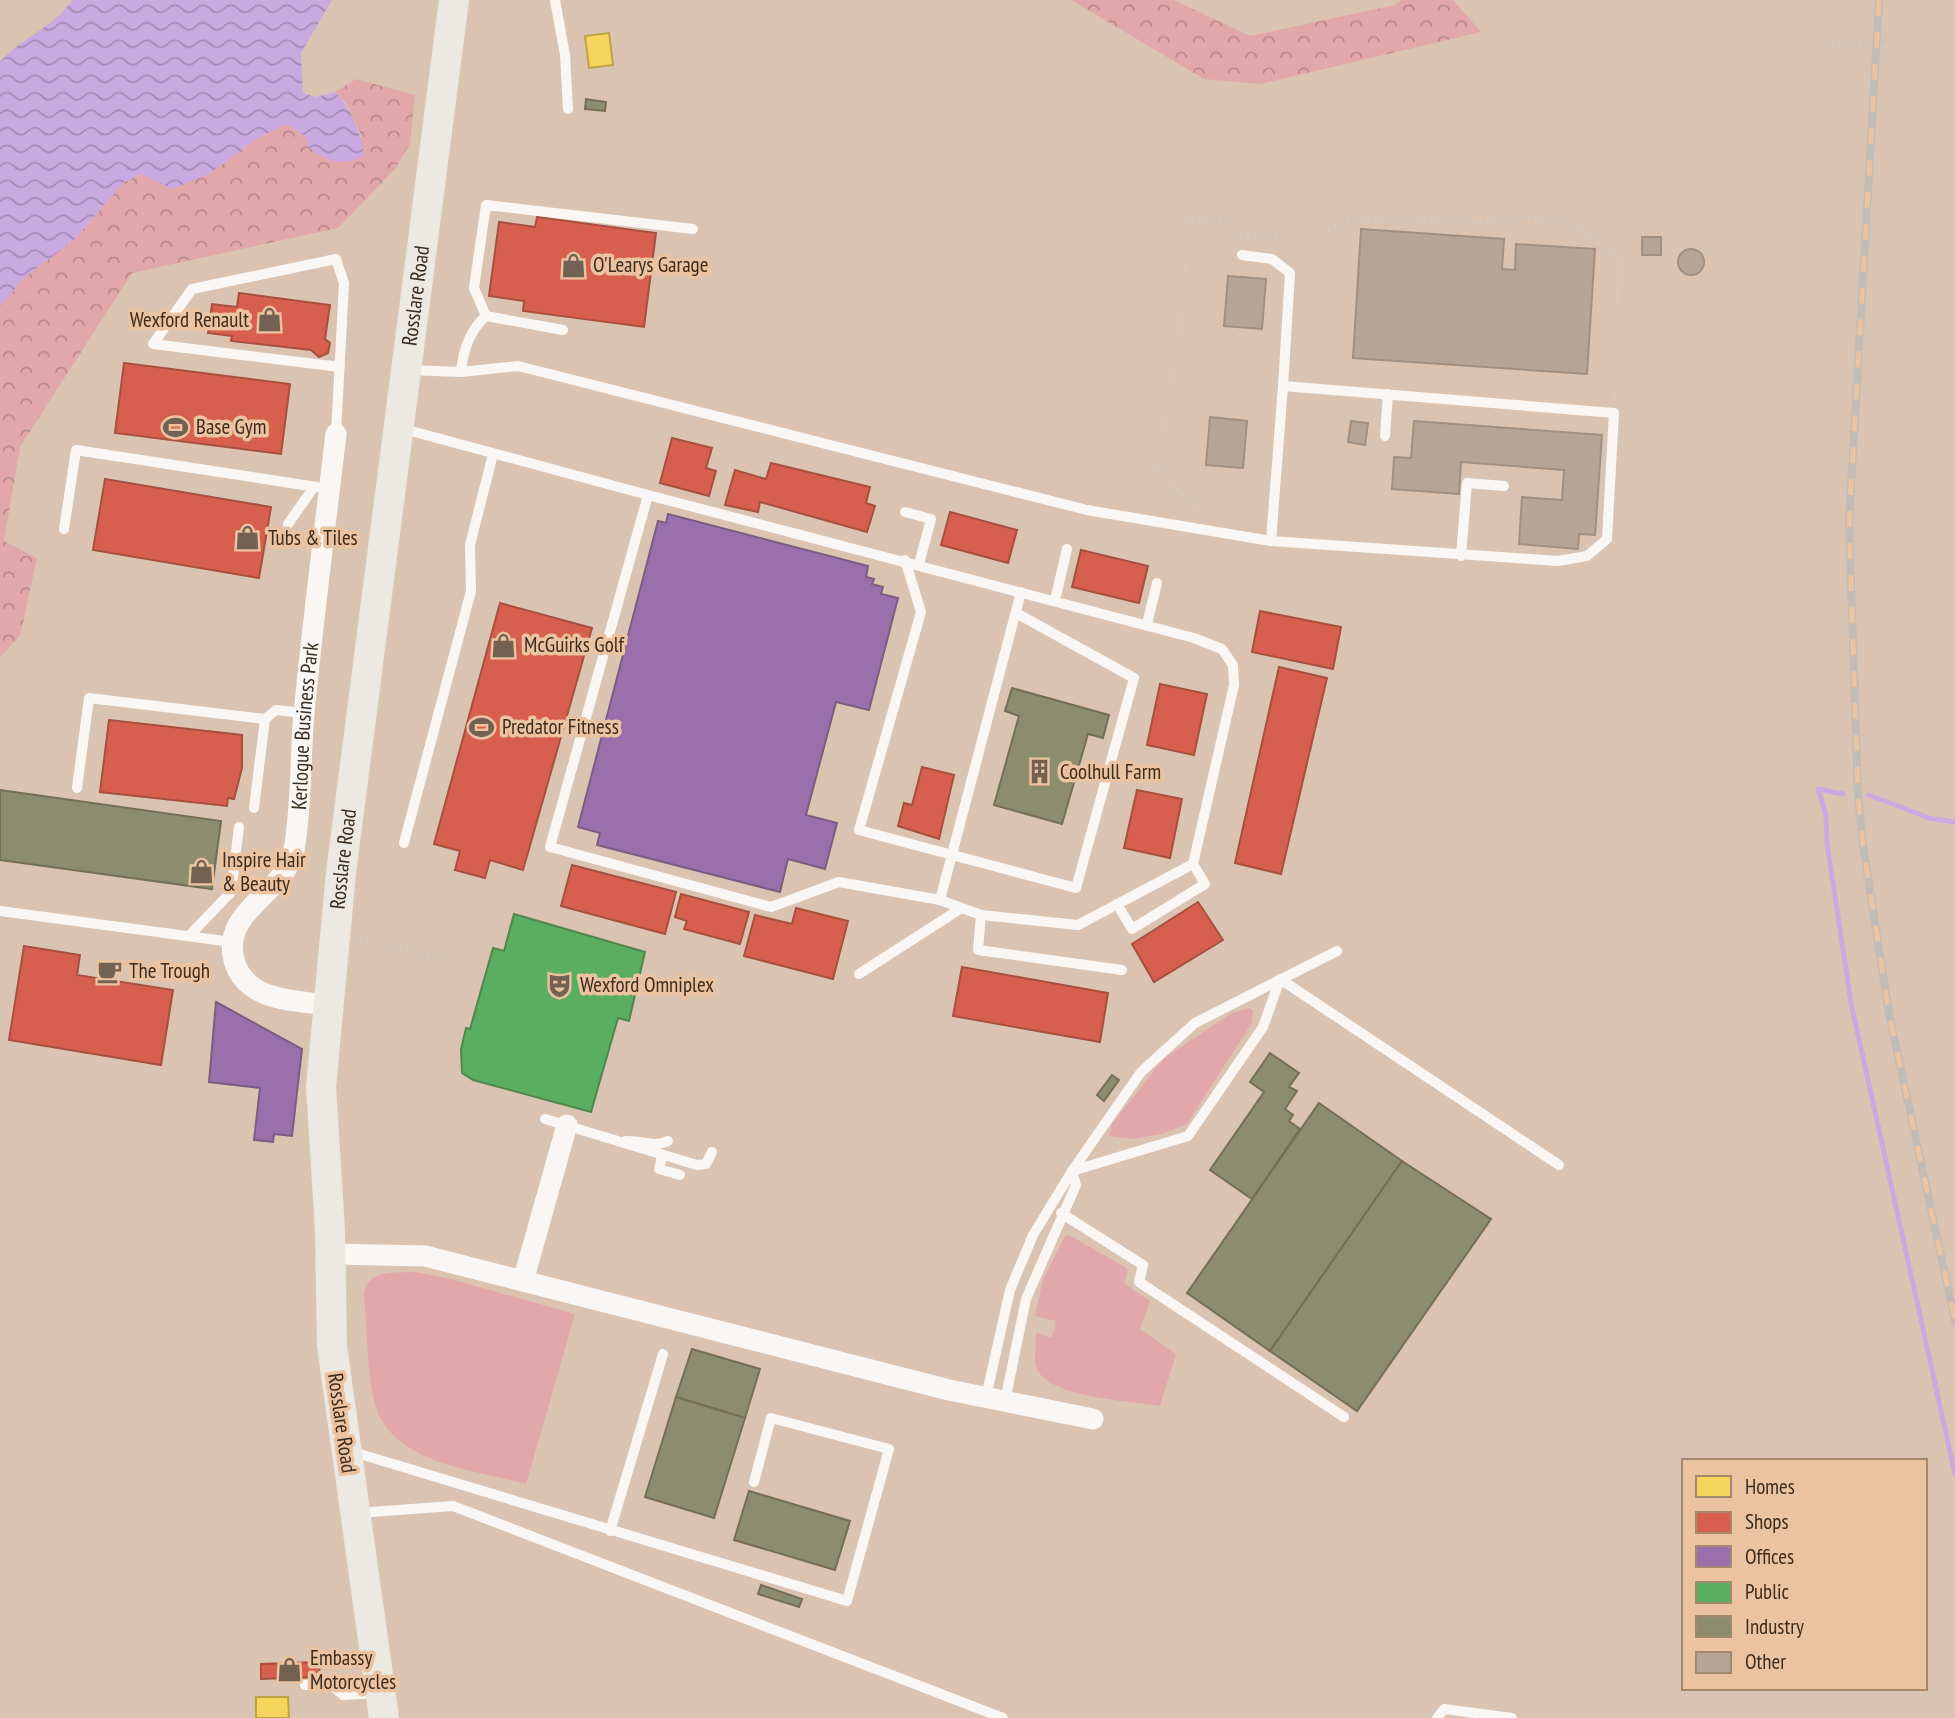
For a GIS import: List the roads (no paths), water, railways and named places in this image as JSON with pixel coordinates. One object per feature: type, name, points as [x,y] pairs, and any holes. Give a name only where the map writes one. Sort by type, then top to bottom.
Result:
[{"type":"main road","name":"Rosslare Road","points":[[382,1705],[357,1513],[344,1449],[332,1346],[321,1087],[327,1005],[454,0]]},
{"type":"street","name":"Kerlogue Business Park","points":[[232,942],[237,924],[286,873],[294,851],[322,488],[336,434]]},
{"type":"street","points":[[232,942],[234,961],[242,978],[255,992],[327,1005]]},
{"type":"street","points":[[523,1280],[567,1125]]},
{"type":"street","points":[[330,1254],[425,1256],[995,1399],[1093,1419]]},
{"type":"lane","points":[[555,0],[565,55],[568,109]]},
{"type":"lane","points":[[486,316],[474,288],[486,205],[694,229]]},
{"type":"lane","points":[[1242,255],[1272,259],[1290,273],[1271,541]]},
{"type":"lane","name":"Kerlogue Business Park","points":[[336,434],[340,368],[344,283],[336,259],[192,289],[153,344],[340,368]]},
{"type":"lane","points":[[461,372],[465,347],[476,325],[486,316]]},
{"type":"lane","points":[[486,316],[563,330]]},
{"type":"lane","points":[[407,370],[461,372],[518,366],[1087,510],[1271,541],[1558,561],[1587,556],[1607,539],[1614,412],[1283,386]]},
{"type":"lane","points":[[1385,436],[1388,394]]},
{"type":"lane","points":[[400,428],[1147,624],[1222,649],[1233,664],[1234,685],[1193,864],[1205,884],[1132,929],[1117,904]]},
{"type":"lane","points":[[64,529],[76,450],[322,488]]},
{"type":"lane","points":[[404,843],[471,591],[470,545],[494,454]]},
{"type":"lane","points":[[1461,556],[1467,483],[1504,486]]},
{"type":"lane","points":[[288,524],[322,488]]},
{"type":"lane","points":[[648,495],[550,848],[771,907],[838,882],[940,900],[981,915],[1078,925],[1193,864]]},
{"type":"lane","points":[[905,512],[931,519],[919,564]]},
{"type":"lane","points":[[1055,600],[1067,549]]},
{"type":"lane","points":[[905,560],[921,612],[859,830],[1076,888],[1134,677],[1016,613]]},
{"type":"lane","points":[[1147,624],[1157,583]]},
{"type":"lane","points":[[940,900],[1021,592]]},
{"type":"lane","points":[[77,788],[89,698],[265,719]]},
{"type":"lane","points":[[254,808],[265,719],[276,710],[304,713]]},
{"type":"lane","points":[[189,936],[231,892],[239,827]]},
{"type":"lane","points":[[859,974],[960,909]]},
{"type":"lane","points":[[0,911],[232,942]]},
{"type":"lane","points":[[981,915],[978,950],[1122,970]]},
{"type":"lane","points":[[995,1399],[1010,1290],[1033,1235],[1072,1171],[1141,1072],[1195,1023],[1337,951]]},
{"type":"lane","points":[[1072,1171],[1188,1136],[1263,1027],[1280,979]]},
{"type":"lane","points":[[1280,979],[1559,1165]]},
{"type":"lane","points":[[545,1119],[625,1141],[637,1149],[697,1166],[706,1164],[712,1152]]},
{"type":"lane","points":[[625,1141],[636,1140],[658,1146],[668,1141]]},
{"type":"lane","points":[[663,1156],[659,1170],[680,1175]]},
{"type":"lane","points":[[995,1399],[1026,1299],[1061,1213],[1076,1185],[1072,1171]]},
{"type":"lane","points":[[1061,1213],[1143,1265],[1139,1282],[1344,1417]]},
{"type":"lane","points":[[610,1531],[663,1354]]},
{"type":"lane","points":[[344,1449],[847,1601],[889,1449],[771,1418],[754,1482]]},
{"type":"lane","points":[[357,1513],[453,1506],[1003,1718]]},
{"type":"lane","points":[[305,1685],[330,1684],[343,1695],[382,1705]]},
{"type":"lane","points":[[1437,1718],[1444,1709],[1512,1718]]},
{"type":"water","points":[[72,0],[332,0],[301,53],[303,93],[316,97],[335,92],[354,121],[364,155],[342,162],[329,159],[309,148],[306,136],[286,124],[256,139],[209,174],[172,189],[141,174],[123,183],[74,240],[25,277],[0,306],[0,62],[56,18]]},
{"type":"waterway","points":[[1843,794],[1818,789],[1826,816],[1827,843],[1851,1003],[1955,1474]]},
{"type":"waterway","points":[[1869,795],[1929,818],[1955,822]]},
{"type":"railway","points":[[1879,0],[1849,521],[1858,795],[1889,1014],[1955,1321]]},
{"type":"place","name":"O'Learys Garage","points":[[573,265]]},
{"type":"place","name":"Wexford Renault","points":[[269,320]]},
{"type":"place","name":"Base Gym","points":[[176,427]]},
{"type":"place","name":"Tubs & Tiles","points":[[248,538]]},
{"type":"place","name":"McGuirks Golf","points":[[504,645]]},
{"type":"place","name":"Predator Fitness","points":[[482,727]]},
{"type":"place","name":"Coolhull Farm","points":[[1040,772]]},
{"type":"place","name":"Inspire Hair & Beauty","points":[[202,872]]},
{"type":"place","name":"The Trough","points":[[109,971]]},
{"type":"place","name":"Wexford Omniplex","points":[[560,985]]},
{"type":"place","name":"Embassy Motorcycles","points":[[290,1670]]}]
